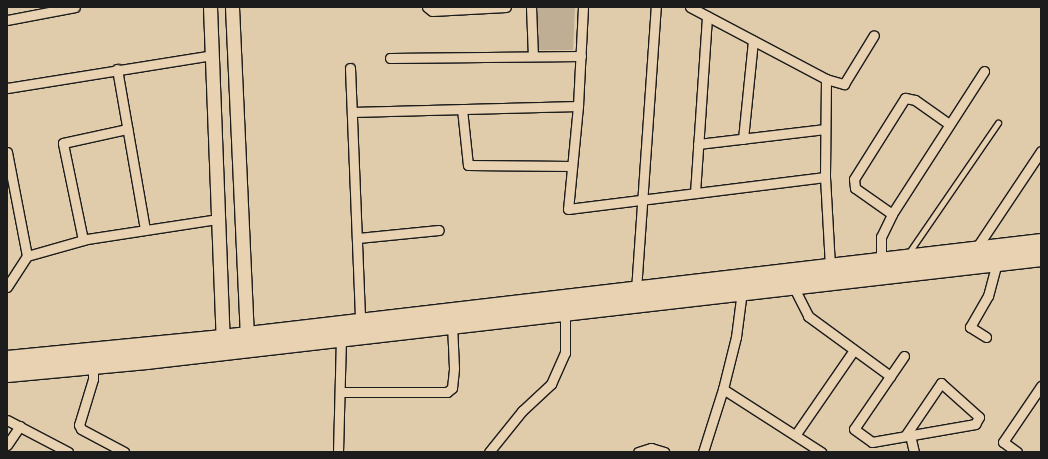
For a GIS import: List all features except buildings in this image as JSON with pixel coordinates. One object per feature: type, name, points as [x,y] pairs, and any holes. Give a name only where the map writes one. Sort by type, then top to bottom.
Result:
[{"type":"highway","points":[[247,342],[360,321],[1041,242]]},
{"type":"highway","points":[[7,359],[341,337],[565,310],[1041,258]]},
{"type":"highway","points":[[7,373],[93,365],[223,344]]},
{"type":"street","points":[[7,20],[41,10],[74,7]]},
{"type":"street","points":[[210,7],[223,344]]},
{"type":"street","points":[[232,7],[247,342]]},
{"type":"street","points":[[427,7],[432,11],[506,7]]},
{"type":"street","points":[[531,7],[533,56]]},
{"type":"street","points":[[583,7],[578,106],[568,209],[825,177]]},
{"type":"street","points":[[636,290],[656,7]]},
{"type":"street","points":[[690,7],[826,79],[844,84],[848,82],[874,35]]},
{"type":"street","points":[[695,193],[707,16]]},
{"type":"street","points":[[743,139],[753,40]]},
{"type":"street","points":[[7,88],[117,69],[212,55]]},
{"type":"street","points":[[390,58],[580,56]]},
{"type":"street","points":[[350,68],[358,238],[360,321]]},
{"type":"street","points":[[117,69],[145,230]]},
{"type":"street","points":[[881,260],[882,237],[892,214],[984,71]]},
{"type":"street","points":[[826,79],[825,177],[830,266]]},
{"type":"street","points":[[892,214],[855,188],[854,178],[905,98],[915,100],[949,124]]},
{"type":"street","points":[[352,112],[578,106]]},
{"type":"street","points":[[462,109],[468,165],[571,166]]},
{"type":"street","points":[[82,240],[63,143],[127,129]]},
{"type":"street","points":[[698,144],[825,129]]},
{"type":"street","points":[[975,250],[1041,151]]},
{"type":"street","points":[[8,158],[27,256]]},
{"type":"street","points":[[7,287],[27,256],[82,240],[218,219]]},
{"type":"street","points":[[358,238],[439,230]]},
{"type":"street","points":[[986,337],[970,327],[988,296],[997,262]]},
{"type":"street","points":[[793,286],[808,316],[890,376]]},
{"type":"street","points":[[703,452],[723,389],[736,337],[742,291]]},
{"type":"street","points":[[489,452],[522,411],[551,384],[566,352],[565,310]]},
{"type":"street","points":[[340,392],[446,392],[452,388],[454,368],[452,324]]},
{"type":"street","points":[[338,452],[341,337]]},
{"type":"street","points":[[796,434],[854,350]]},
{"type":"street","points":[[904,356],[854,428],[872,442],[975,424],[980,416],[941,383],[907,435]]},
{"type":"street","points":[[93,365],[93,379],[79,425],[81,429],[124,452]]},
{"type":"street","points":[[1017,452],[1003,442],[1041,386]]},
{"type":"street","points":[[723,389],[796,434],[821,452]]},
{"type":"street","points":[[7,420],[68,452]]},
{"type":"street","points":[[7,445],[20,426]]},
{"type":"street","points":[[907,435],[914,452]]},
{"type":"street","points":[[638,452],[651,448],[664,452]]},
{"type":"lane","points":[[908,257],[907,251],[998,123]]},
{"type":"shaded area","points":[[537,7],[575,7],[573,50],[538,50]]}]
